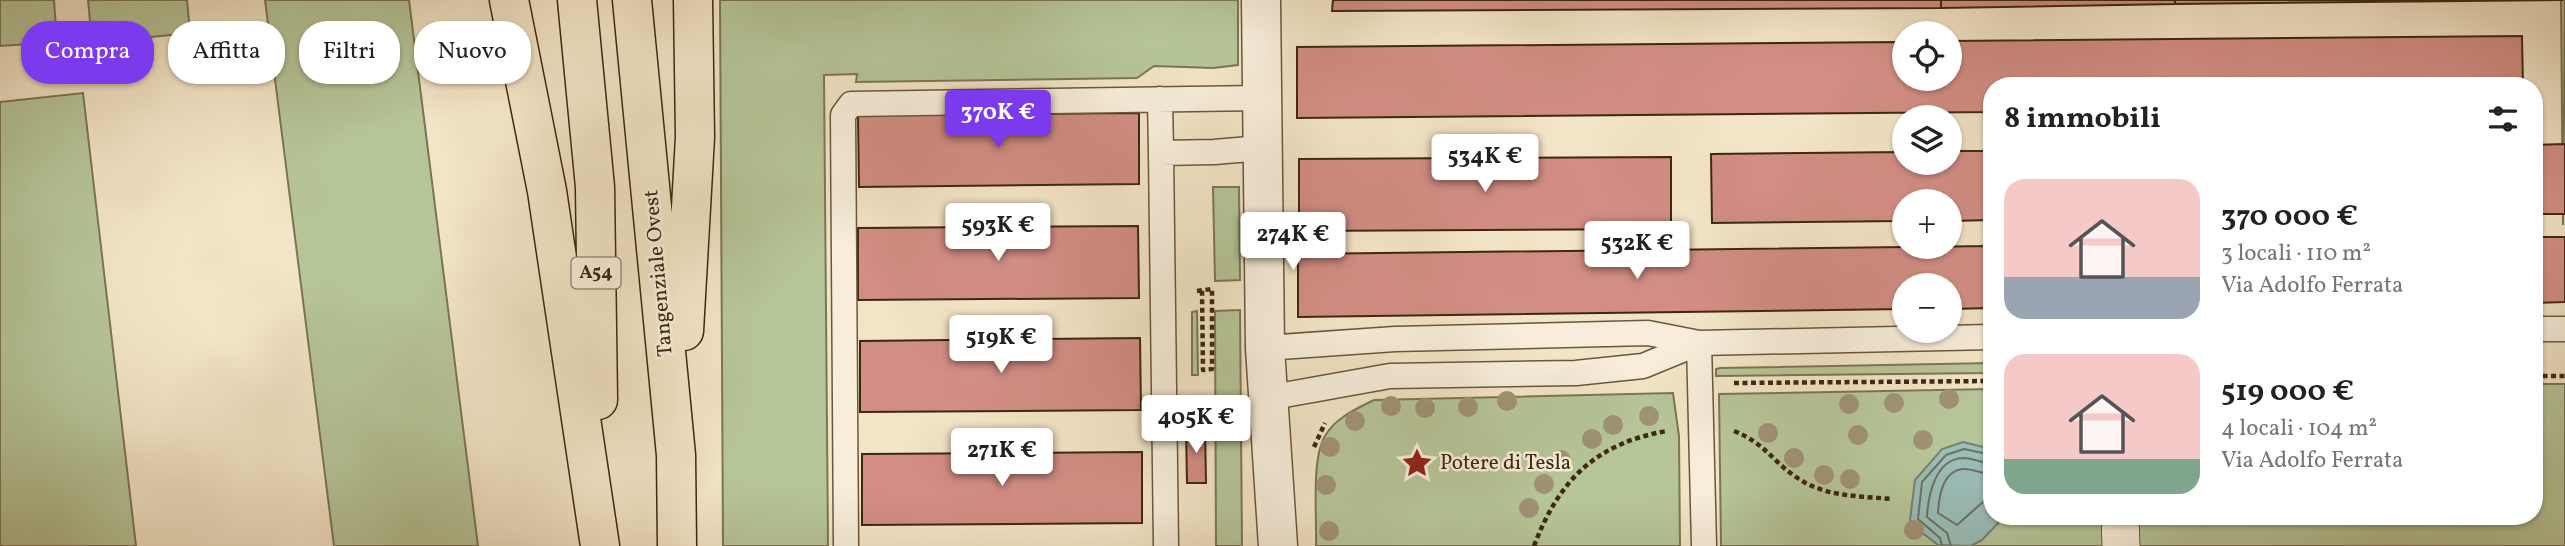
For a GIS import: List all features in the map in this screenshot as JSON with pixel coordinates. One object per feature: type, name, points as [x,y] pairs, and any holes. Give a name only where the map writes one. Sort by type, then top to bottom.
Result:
[{"type":"highway","points":[[509,0],[547,191],[600,546]]},
{"type":"highway","name":"A54","points":[[577,0],[595,187],[600,546]]},
{"type":"highway","name":"Tangenziale Ovest","points":[[632,0],[676,456],[677,546]]},
{"type":"highway","points":[[676,456],[695,137],[693,0]]},
{"type":"street","points":[[1261,0],[1265,348],[1278,546]]},
{"type":"street","points":[[2120,525],[2121,546]]},
{"type":"lane","points":[[846,546],[843,115],[851,104],[1261,98]]},
{"type":"lane","points":[[1160,99],[1166,546]]},
{"type":"lane","points":[[1161,153],[1262,148]]},
{"type":"lane","points":[[2543,329],[2565,329]]},
{"type":"lane","points":[[1265,348],[1395,339],[1648,333],[1699,343],[1983,337]]},
{"type":"lane","points":[[1699,343],[1704,546]]},
{"type":"lane","points":[[1267,398],[1390,376],[1576,373],[1643,366],[1699,343]]},
{"type":"path","points":[[1202,289],[1212,289],[1212,369],[1203,370],[1202,289]]},
{"type":"path","points":[[2543,376],[2565,376]]},
{"type":"path","points":[[1700,385],[1983,381]]},
{"type":"path","points":[[1313,449],[1329,418]]},
{"type":"green space","points":[[0,0],[54,0],[56,21],[21,21],[21,45],[0,46]]},
{"type":"green space","points":[[88,0],[187,0],[189,21],[168,21],[168,35],[154,37],[154,21],[90,21]]},
{"type":"green space","points":[[265,0],[409,0],[414,40],[414,84],[420,84],[478,546],[334,546],[276,84],[285,84],[285,21],[268,21]]},
{"type":"green space","points":[[720,0],[1238,0],[1238,65],[1213,68],[1154,66],[1137,78],[856,82],[857,74],[824,75],[828,546],[723,546]]},
{"type":"green space","points":[[2561,0],[2565,0],[2563,225]]},
{"type":"green space","points":[[83,93],[136,546],[0,546],[0,102]]},
{"type":"green space","points":[[1213,187],[1239,187],[1240,280],[1215,281]]},
{"type":"green space","points":[[1240,310],[1242,546],[1216,546],[1215,311]]},
{"type":"green space","points":[[1197,311],[1198,375],[1192,375],[1192,312]]},
{"type":"green space","points":[[1983,363],[1983,373],[1716,376],[1716,369]]},
{"type":"green space","points":[[2543,384],[2565,384],[2565,546],[2135,546],[2134,525],[2543,525]]},
{"type":"green space","points":[[1983,389],[1983,525],[2109,525],[2109,546],[1721,546],[1719,394]]},
{"type":"green space","points":[[1673,393],[1679,436],[1680,546],[1316,546],[1316,474],[1321,446],[1334,424],[1374,400]]},
{"type":"water","points":[[1963,442],[1983,447],[1983,525],[1996,525],[1982,540],[1971,546],[1938,545],[1910,520],[1915,480],[1942,449]]},
{"type":"building","points":[[1333,0],[1941,0],[1941,8],[1332,11]]},
{"type":"building","points":[[1941,0],[2175,0],[2175,4],[1941,8]]},
{"type":"building","points":[[2175,0],[2563,0],[2175,4]]},
{"type":"building","points":[[2522,36],[2523,77],[1983,77],[1983,112],[1962,112],[1962,105],[1892,105],[1892,113],[1297,118],[1297,47],[1892,42],[1892,91],[1962,91],[1962,41]]},
{"type":"building","points":[[1139,113],[1139,184],[859,187],[858,115]]},
{"type":"building","points":[[2565,144],[2565,214],[2543,214],[2543,145]]},
{"type":"building","points":[[1962,151],[1983,151],[1983,220],[1962,221],[1962,189],[1892,189],[1892,221],[1712,223],[1711,154],[1892,152],[1892,175],[1962,175]]},
{"type":"building","points":[[1671,157],[1671,229],[1299,231],[1299,159]]},
{"type":"building","points":[[1138,226],[1139,298],[858,300],[858,228]]},
{"type":"building","points":[[2543,237],[2565,237],[2565,302],[2543,303]]},
{"type":"building","points":[[1962,246],[1983,246],[1983,308],[1962,309],[1962,273],[1892,273],[1892,309],[1298,317],[1298,254],[1892,247],[1892,259],[1962,259]]},
{"type":"building","points":[[1140,338],[1141,410],[860,412],[860,341]]},
{"type":"building","points":[[1186,427],[1205,427],[1206,483],[1187,483]]},
{"type":"building","points":[[1142,452],[1142,523],[862,525],[862,454]]},
{"type":"place","name":"Potere di Tesla","points":[[1417,463]]}]
